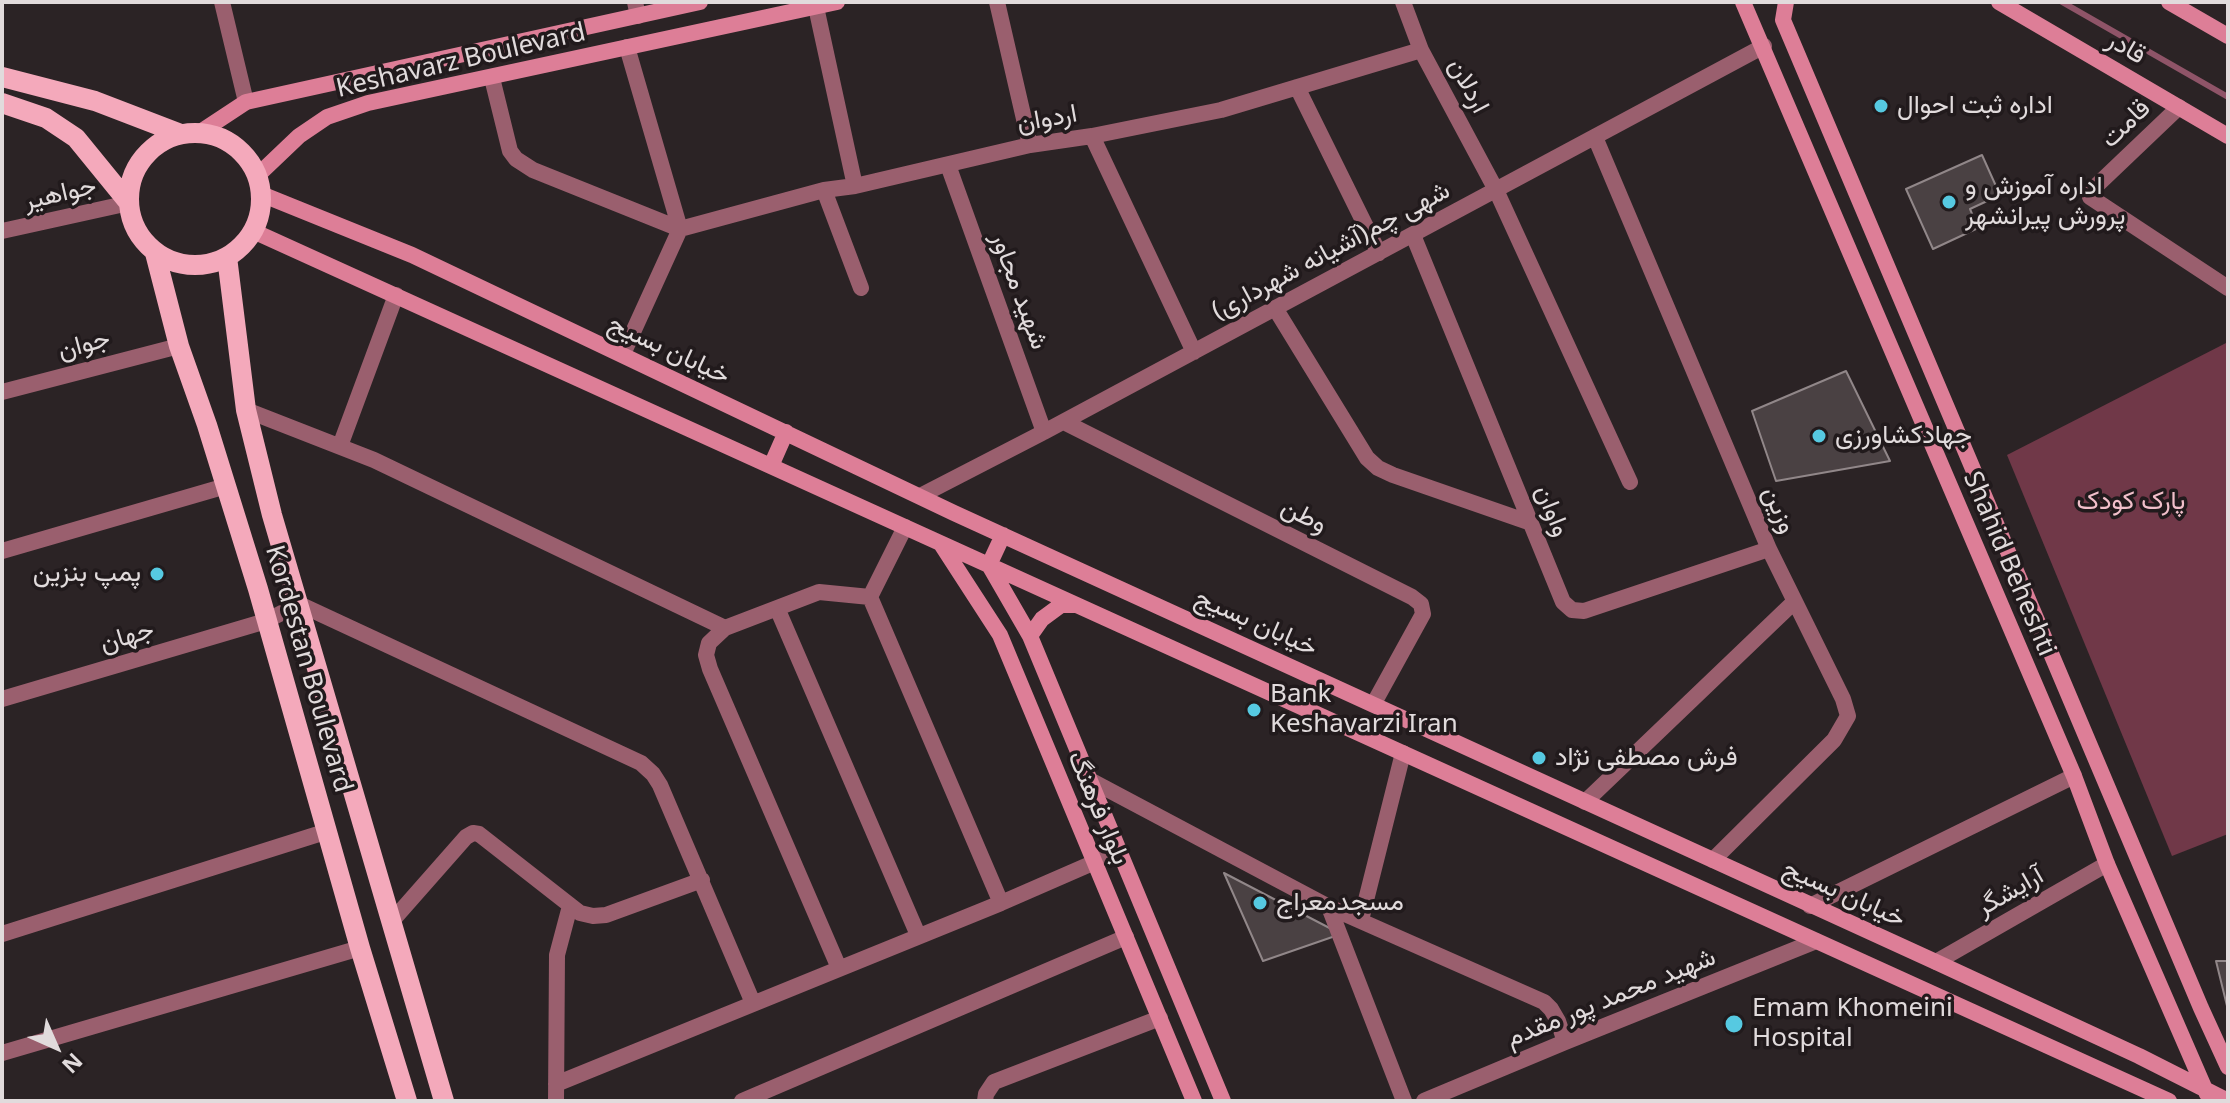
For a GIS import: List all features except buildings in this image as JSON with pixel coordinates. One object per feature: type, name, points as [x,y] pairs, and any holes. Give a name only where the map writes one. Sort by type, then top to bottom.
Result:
[{"type":"main road","name":"Keshavarz Boulevard","points":[[190,134],[246,102],[636,9],[700,2]]},
{"type":"main road","name":"Keshavarz Boulevard","points":[[259,185],[299,136],[327,117],[368,103],[837,2]]},
{"type":"main road","name":"Shahid Beheshti","points":[[1743,2],[2208,1096]]},
{"type":"main road","name":"Shahid Beheshti","points":[[1786,2],[1783,20],[2228,1067]]},
{"type":"main road","name":"قادر","points":[[1999,2],[2228,136]]},
{"type":"main road","points":[[2169,2],[2228,36]]},
{"type":"main road","points":[[2,77],[95,101],[190,134],[217,137],[235,146],[248,159],[259,185],[260,213],[253,231],[242,246],[227,257],[209,264],[191,266],[172,262],[155,253],[142,239],[133,222],[129,203],[130,184],[137,167],[149,152],[164,141],[190,134]]},
{"type":"main road","points":[[2,103],[46,118],[76,138],[129,203]]},
{"type":"main road","points":[[1793,115],[1819,104]]},
{"type":"main road","name":"خیابان بسیج","points":[[259,185],[1003,535],[2139,1056],[2208,1096],[2228,1101]]},
{"type":"main road","name":"خیابان بسیج","points":[[253,231],[2169,1101]]},
{"type":"main road","points":[[1851,252],[1877,243]]},
{"type":"main road","name":"Kordestan Boulevard","points":[[155,253],[179,346],[226,486],[407,1101]]},
{"type":"main road","name":"Kordestan Boulevard","points":[[227,257],[246,410],[272,515],[444,1101]]},
{"type":"main road","points":[[771,466],[786,432]]},
{"type":"main road","points":[[1955,498],[1981,487]]},
{"type":"main road","points":[[989,565],[1003,535]]},
{"type":"main road","name":"بلوار فرهنگ","points":[[940,542],[1000,635],[1194,1101]]},
{"type":"main road","name":"بلوار فرهنگ","points":[[989,565],[1027,630],[1223,1101]]},
{"type":"main road","points":[[1000,635],[1027,630],[1061,605],[1077,605]]},
{"type":"main road","points":[[2201,1008],[2228,1043]]},
{"type":"street","points":[[222,2],[246,102]]},
{"type":"street","points":[[997,2],[1030,145]]},
{"type":"street","name":"اردلان","points":[[1403,2],[1421,50],[1496,190],[1630,482]]},
{"type":"street","points":[[816,7],[855,186]]},
{"type":"street","name":"شهی چم(آشیانه شهرداری)","points":[[920,496],[1064,422],[1764,46]]},
{"type":"street","points":[[623,354],[680,229],[627,47]]},
{"type":"street","name":"اردوان","points":[[680,229],[824,190],[855,186],[1030,145],[1221,110],[1421,50]]},
{"type":"street","points":[[492,78],[510,151],[516,159],[533,170],[680,229]]},
{"type":"street","points":[[1297,87],[1379,253]]},
{"type":"street","name":"قامت","points":[[2179,107],[2094,188],[2090,197],[2228,288]]},
{"type":"street","points":[[1092,136],[1194,352]]},
{"type":"street","name":"وزین","points":[[1595,137],[1769,549],[1843,699],[1848,716],[1834,740],[1713,860]]},
{"type":"street","name":"شهید مجاور","points":[[948,165],[1044,432]]},
{"type":"street","points":[[824,190],[861,288]]},
{"type":"street","name":"جواهیر","points":[[2,231],[129,203]]},
{"type":"street","name":"واوان","points":[[1413,235],[1563,602],[1572,610],[1584,611],[1769,549]]},
{"type":"street","points":[[340,446],[396,295]]},
{"type":"street","points":[[1275,308],[1367,458],[1378,468],[1531,523]]},
{"type":"street","name":"جوان","points":[[2,392],[179,346]]},
{"type":"street","points":[[246,410],[374,460],[725,628]]},
{"type":"street","name":"وطن","points":[[1064,422],[1421,604],[1423,614],[1374,703]]},
{"type":"street","points":[[2,551],[226,486]]},
{"type":"street","points":[[905,527],[870,597],[1001,903]]},
{"type":"street","points":[[839,968],[706,655],[709,643],[725,628],[819,592],[870,597]]},
{"type":"street","points":[[1585,802],[1794,602]]},
{"type":"street","points":[[299,604],[641,763],[660,785],[753,1003]]},
{"type":"street","name":"جهان","points":[[2,699],[266,621],[299,604]]},
{"type":"street","points":[[777,608],[918,935]]},
{"type":"street","points":[[1361,920],[1403,753]]},
{"type":"street","points":[[1810,906],[2074,776]]},
{"type":"street","points":[[1088,779],[1329,907],[1544,1002],[1558,1021],[1565,1042]]},
{"type":"street","points":[[2,934],[328,831]]},
{"type":"street","points":[[392,921],[466,837],[473,833],[479,834],[580,913],[593,916],[606,915],[702,880]]},
{"type":"street","points":[[570,906],[557,955],[556,1093],[753,1003],[1118,852]]},
{"type":"street","name":"آرایشگر","points":[[1936,962],[2107,864]]},
{"type":"street","points":[[1329,907],[1404,1101]]},
{"type":"street","points":[[742,1101],[1126,937]]},
{"type":"street","name":"شهید محمد پور مقدم","points":[[1424,1101],[1816,941]]},
{"type":"street","points":[[2,1053],[360,948]]},
{"type":"street","points":[[985,1101],[994,1082],[1160,1018]]},
{"type":"green space","name":"پارک کودک","points":[[2228,342],[2228,834],[2172,856],[2007,455]]},
{"type":"waterway","points":[[2062,2],[2228,97]]},
{"type":"place","name":"اداره ثبت احوال","points":[[1881,106]]},
{"type":"place","name":"اداره آموزش و پرورش پیرانشهر","points":[[1949,202]]},
{"type":"place","name":"جهادکشاورزی","points":[[1819,436]]},
{"type":"place","name":"پمپ بنزین","points":[[157,574]]},
{"type":"place","name":"Bank Keshavarzi Iran","points":[[1254,710]]},
{"type":"place","name":"فرش مصطفی نژاد","points":[[1539,758]]},
{"type":"place","name":"مسجدمعراج","points":[[1260,903]]},
{"type":"place","name":"Emam Khomeini Hospital","points":[[1734,1024]]}]
